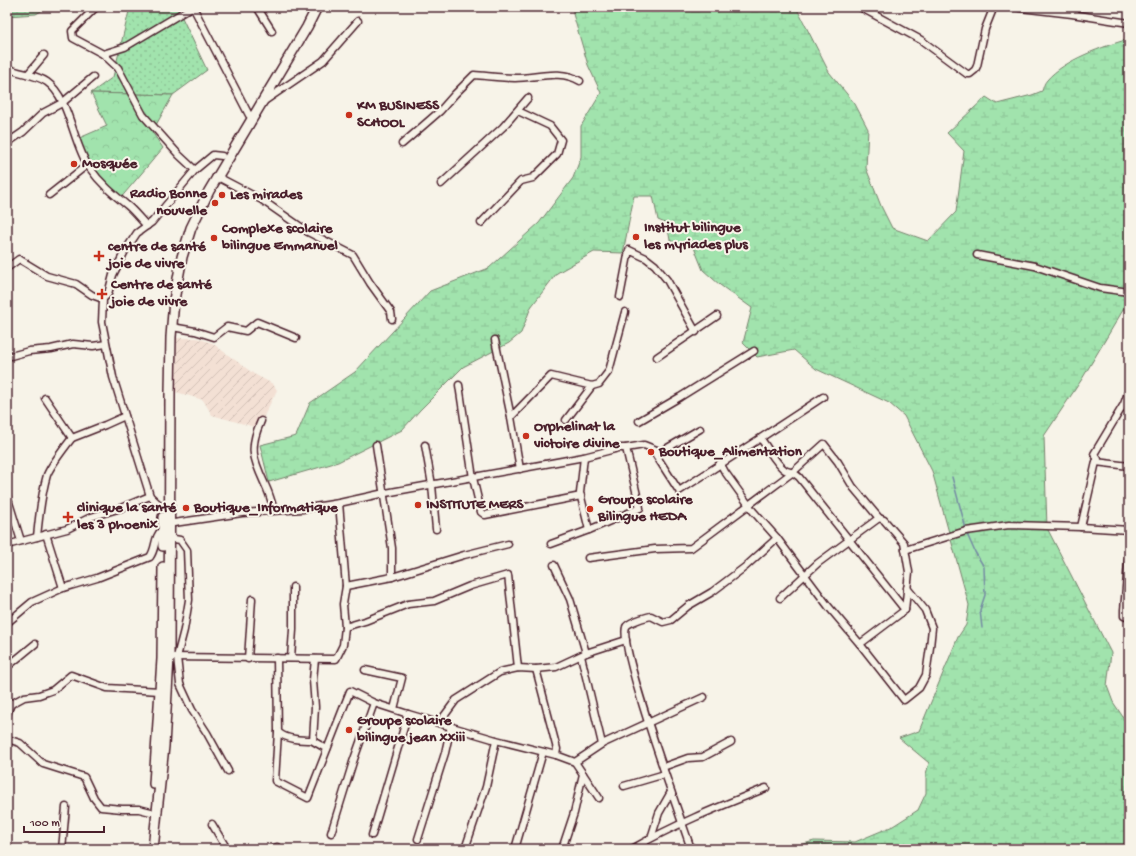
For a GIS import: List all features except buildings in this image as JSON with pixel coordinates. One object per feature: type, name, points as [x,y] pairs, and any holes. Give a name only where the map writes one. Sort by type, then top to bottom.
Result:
[{"type":"main road","points":[[148,849],[154,789],[162,659],[172,327],[174,300],[182,256],[191,228],[216,176],[260,104],[304,24],[311,7]]},
{"type":"main road","points":[[153,849],[173,657],[169,538],[165,526],[163,508],[166,334],[169,300],[176,259],[184,231],[199,198],[222,156],[307,27],[317,7]]},
{"type":"street","points":[[96,7],[72,31],[73,38],[103,54],[118,68],[143,114],[179,155],[195,170]]},
{"type":"street","points":[[103,54],[125,47],[192,7],[249,115]]},
{"type":"street","points":[[257,7],[272,31]]},
{"type":"street","points":[[860,7],[921,40],[967,74],[970,74],[977,66],[984,29],[995,7]]},
{"type":"street","points":[[1012,7],[1129,23]]},
{"type":"street","points":[[260,104],[323,61],[358,21]]},
{"type":"street","points":[[28,74],[44,55]]},
{"type":"street","points":[[7,68],[20,74],[28,74],[48,83],[59,95],[87,165],[98,179],[119,200],[129,207],[147,226]]},
{"type":"street","points":[[402,144],[445,106],[474,75],[516,78],[560,74],[576,78],[580,81]]},
{"type":"street","points":[[7,143],[23,132],[43,113],[62,103],[93,76]]},
{"type":"street","points":[[441,184],[503,127],[528,98]]},
{"type":"street","points":[[481,223],[521,181],[533,178],[557,154],[561,140],[550,126],[518,110]]},
{"type":"street","points":[[163,508],[150,496],[113,377],[102,322],[103,299],[108,294],[113,275],[125,251],[137,233],[147,226],[195,170],[213,155],[222,156]]},
{"type":"street","points":[[49,195],[87,165]]},
{"type":"street","points":[[216,176],[262,200],[308,232],[353,255],[370,283],[391,312],[392,319]]},
{"type":"street","points":[[620,296],[629,250],[646,258],[655,265],[667,280],[696,332]]},
{"type":"street","points":[[977,255],[1035,266],[1100,288],[1129,292]]},
{"type":"street","points":[[7,268],[19,259],[47,276],[76,284],[88,293],[103,299]]},
{"type":"street","points":[[511,417],[551,376],[592,386],[599,384],[609,371],[625,312]]},
{"type":"street","points":[[657,357],[696,332],[717,316]]},
{"type":"street","points":[[172,327],[195,331],[214,337],[227,327],[246,331],[257,322],[296,338]]},
{"type":"street","points":[[494,340],[511,417],[520,469]]},
{"type":"street","points":[[7,357],[28,351],[51,349],[73,344],[93,346],[106,344]]},
{"type":"street","points":[[639,421],[680,398],[754,351]]},
{"type":"street","points":[[460,385],[473,478],[481,512],[485,515],[581,496]]},
{"type":"street","points":[[566,420],[592,386]]},
{"type":"street","points":[[1081,527],[1096,462],[1098,459],[1094,454],[1124,404],[1129,390]]},
{"type":"street","points":[[652,449],[679,491],[823,397]]},
{"type":"street","points":[[45,398],[72,438]]},
{"type":"street","points":[[37,537],[40,510],[48,474],[65,446],[72,438],[105,426],[125,416]]},
{"type":"street","points":[[261,421],[253,442],[254,454],[258,469],[268,491],[274,510]]},
{"type":"street","points":[[7,623],[32,602],[63,588],[97,578],[150,557],[158,534],[165,526],[209,517],[274,510],[302,509],[339,503],[584,457],[619,448],[644,445],[659,451],[664,450],[700,429]]},
{"type":"street","points":[[761,438],[781,466],[799,477],[905,610]]},
{"type":"street","points":[[588,558],[655,549],[691,548],[793,472],[824,444],[838,462],[853,487],[879,518],[884,520],[904,543],[909,572],[905,610],[860,644]]},
{"type":"street","points":[[376,445],[393,552],[392,577]]},
{"type":"street","points":[[425,445],[432,485],[436,529]]},
{"type":"street","points":[[551,544],[589,530],[640,508],[626,448]]},
{"type":"street","points":[[584,457],[581,496],[589,530]]},
{"type":"street","points":[[1096,462],[1129,466]]},
{"type":"street","points":[[720,463],[749,505],[777,538],[828,606],[904,700],[919,688],[926,675],[932,628],[925,610],[907,588]]},
{"type":"street","points":[[7,496],[22,541]]},
{"type":"street","points":[[7,545],[66,529],[91,517],[121,508],[150,496]]},
{"type":"street","points":[[173,657],[336,659],[343,645],[345,627],[343,604],[346,586],[339,503]]},
{"type":"street","points":[[780,598],[805,574],[849,539],[879,518]]},
{"type":"street","points":[[905,550],[966,531],[1009,525],[1129,530]]},
{"type":"street","points":[[46,534],[63,588]]},
{"type":"street","points":[[169,538],[180,540],[186,550],[189,600],[184,630],[173,657],[180,684],[192,710],[207,733],[228,771]]},
{"type":"street","points":[[691,849],[648,722],[629,658],[625,629],[627,625],[647,616],[664,622],[671,620],[688,606],[712,592],[777,538]]},
{"type":"street","points":[[346,586],[392,577],[464,555],[508,544]]},
{"type":"street","points":[[1129,552],[1124,610],[1124,616],[1129,618]]},
{"type":"street","points":[[554,566],[570,600],[602,744]]},
{"type":"street","points":[[345,627],[365,621],[408,604],[434,601],[470,586],[508,576],[518,668]]},
{"type":"street","points":[[291,658],[293,630],[293,587]]},
{"type":"street","points":[[248,659],[252,599]]},
{"type":"street","points":[[439,723],[456,700],[500,672],[518,668],[536,669],[556,667],[583,654],[626,640]]},
{"type":"street","points":[[7,667],[35,644]]},
{"type":"street","points":[[277,658],[278,732],[275,781],[308,798],[350,691],[374,703],[408,714],[496,740],[556,755],[575,762],[599,798]]},
{"type":"street","points":[[313,740],[313,680],[315,659]]},
{"type":"street","points":[[536,669],[557,749],[556,755]]},
{"type":"street","points":[[365,670],[402,678],[394,709]]},
{"type":"street","points":[[7,714],[9,702],[24,696],[40,695],[52,690],[71,675],[106,688],[160,691]]},
{"type":"street","points":[[575,762],[602,744],[704,697]]},
{"type":"street","points":[[331,833],[353,762],[374,703]]},
{"type":"street","points":[[372,835],[408,714]]},
{"type":"street","points":[[418,839],[445,752],[451,726]]},
{"type":"street","points":[[278,732],[295,739],[313,740],[327,749]]},
{"type":"street","points":[[7,739],[20,744],[43,764],[84,777],[94,798],[101,807],[139,809],[151,812]]},
{"type":"street","points":[[465,849],[486,787],[496,740]]},
{"type":"street","points":[[663,766],[688,758],[703,757],[730,742]]},
{"type":"street","points":[[515,849],[543,752]]},
{"type":"street","points":[[562,849],[574,813],[584,774]]},
{"type":"street","points":[[624,786],[665,774]]},
{"type":"street","points":[[632,849],[651,838],[766,788]]},
{"type":"street","points":[[651,838],[659,813],[671,792]]},
{"type":"street","points":[[62,849],[66,807]]},
{"type":"street","points":[[212,824],[227,849]]},
{"type":"shaded area","points":[[177,338],[197,338],[212,343],[254,374],[273,384],[277,390],[258,428],[212,415],[203,400],[176,392]]},
{"type":"green space","points":[[7,7],[48,7],[36,14],[7,16]]},
{"type":"green space","points":[[130,7],[177,7],[207,70],[173,95],[91,93],[113,77]]},
{"type":"green space","points":[[573,7],[796,7],[829,72],[855,104],[868,129],[866,168],[881,206],[892,228],[928,241],[956,212],[964,151],[947,133],[986,97],[997,104],[1042,91],[1047,80],[1063,66],[1097,50],[1129,39],[1129,300],[1082,379],[1044,436],[1047,528],[1111,653],[1107,686],[1113,702],[1129,726],[1129,849],[786,849],[814,841],[855,842],[893,826],[918,810],[926,793],[926,774],[929,763],[899,738],[919,731],[958,637],[966,625],[969,605],[932,471],[904,416],[889,403],[816,369],[794,350],[757,357],[743,343],[752,308],[720,285],[703,270],[693,245],[683,247],[670,240],[667,224],[658,220],[653,196],[634,196],[623,253],[594,252],[557,273],[531,307],[521,333],[509,343],[463,367],[402,430],[338,462],[269,482],[260,445],[296,436],[310,403],[355,372],[430,291],[489,268],[539,223],[573,178],[581,157],[581,126],[601,93],[588,65],[573,14]]},
{"type":"green space","points":[[91,93],[173,95],[152,132],[163,148],[119,200],[97,179],[77,139],[107,126]]},
{"type":"waterway","points":[[952,477],[966,529]]},
{"type":"waterway","points":[[967,534],[984,567],[985,595],[980,610],[982,628]]},
{"type":"place","name":"KM BUSINESS SCHOOL","points":[[349,115]]},
{"type":"place","name":"Mosquée","points":[[74,164]]},
{"type":"place","name":"Les mirades","points":[[222,195]]},
{"type":"place","name":"Radio Bonne nouvelle","points":[[215,203]]},
{"type":"place","name":"Institut bilingue les myriades plus","points":[[636,237]]},
{"type":"place","name":"Complexe scolaire bilingue Emmanuel","points":[[214,238]]},
{"type":"place","name":"centre de santé joie de vivre","points":[[99,256]]},
{"type":"place","name":"Centre de santé joie de vivre","points":[[102,294]]},
{"type":"place","name":"Orphelinat la victoire divine","points":[[526,436]]},
{"type":"place","name":"Boutique_Alimentation","points":[[651,452]]},
{"type":"place","name":"INSTITUTE MERS","points":[[418,505]]},
{"type":"place","name":"Boutique_Informatique","points":[[186,508]]},
{"type":"place","name":"Groupe scolaire Bilingue HEDA","points":[[590,509]]},
{"type":"place","name":"clinique la santé les 3 phoenix","points":[[68,517]]},
{"type":"place","name":"Groupe scolaire bilingue jean xxiii","points":[[349,730]]}]
